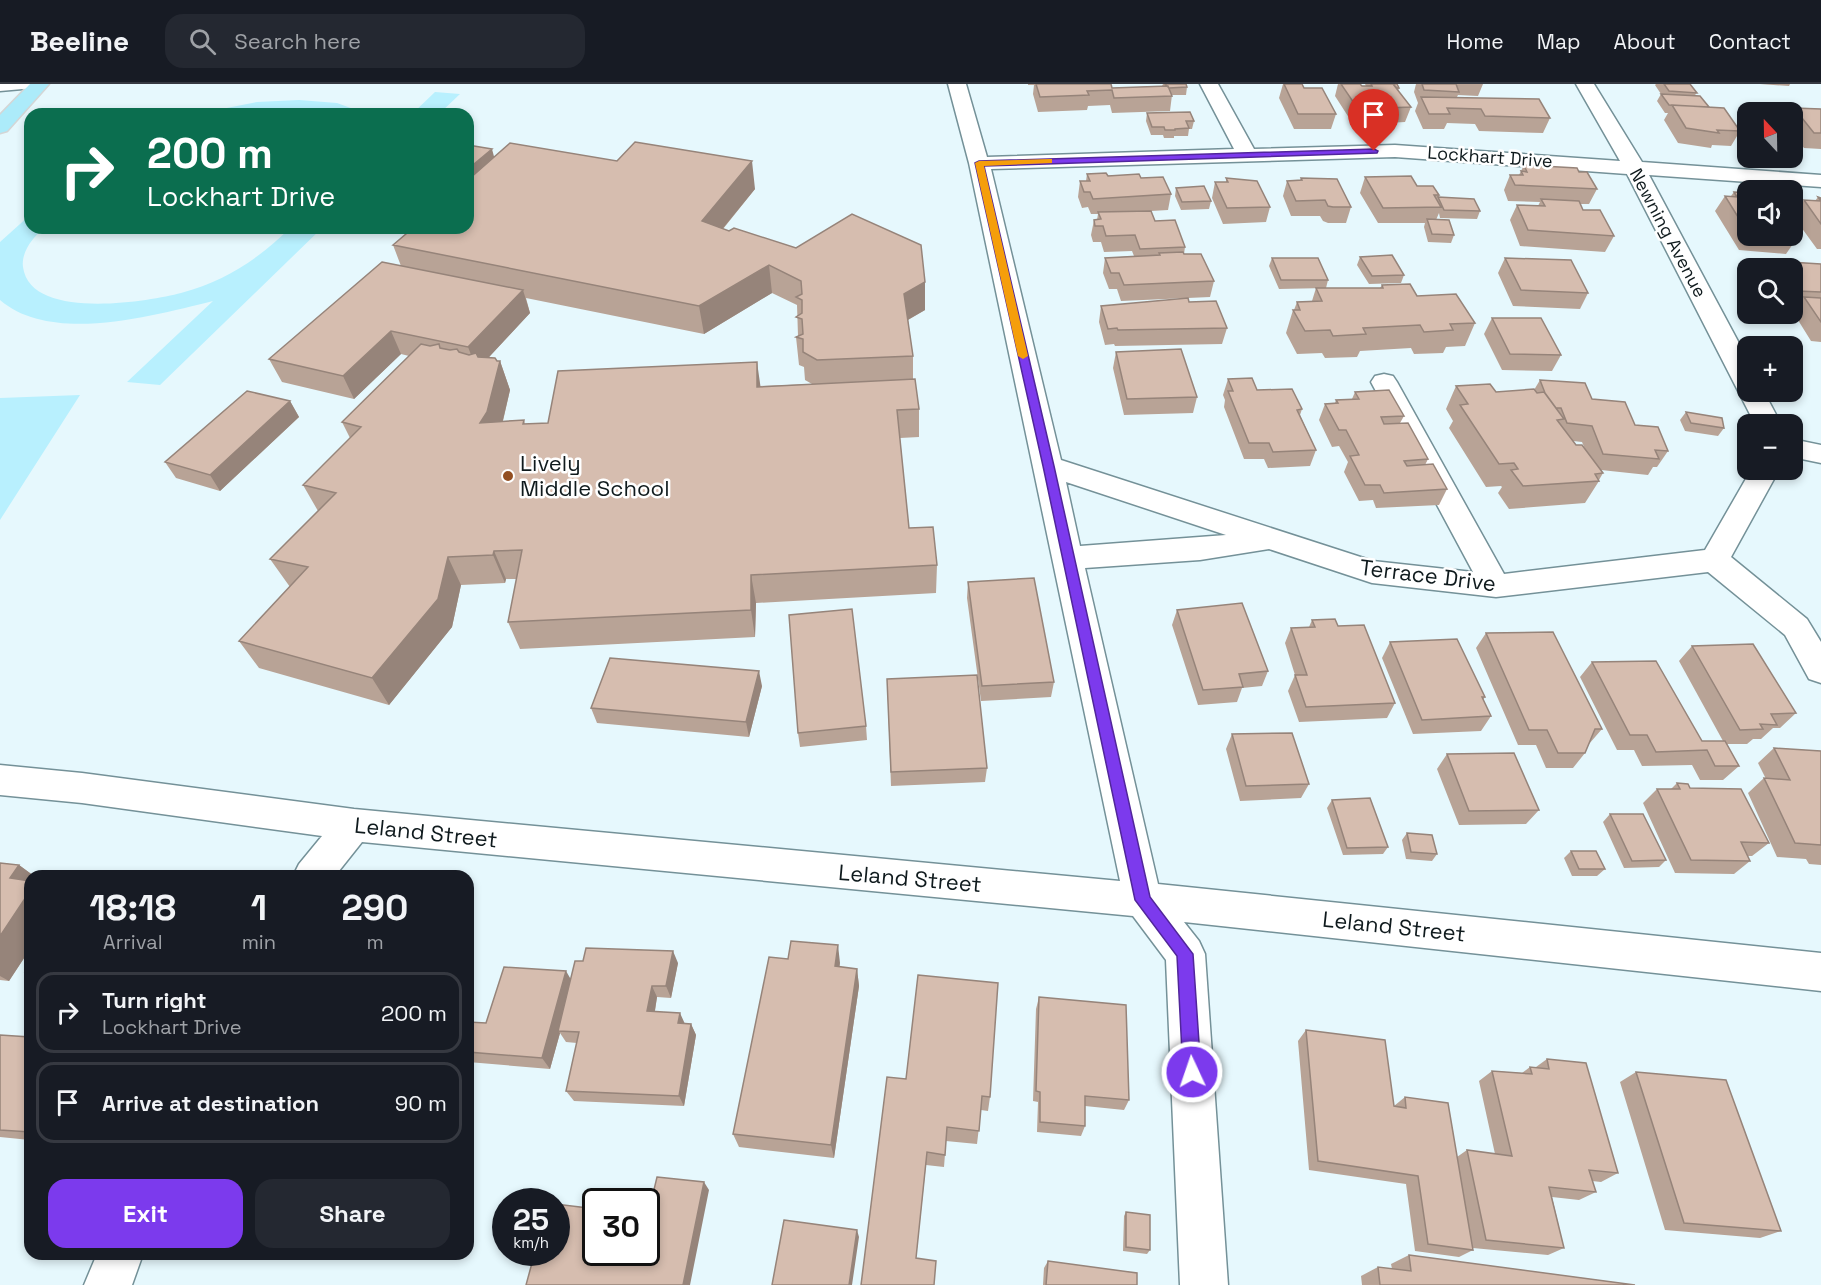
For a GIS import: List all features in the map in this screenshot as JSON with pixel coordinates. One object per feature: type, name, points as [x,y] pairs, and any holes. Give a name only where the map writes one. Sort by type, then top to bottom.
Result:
[{"type":"main road","points":[[0,127],[40,84]]},
{"type":"street","points":[[0,85],[27,84]]},
{"type":"street","points":[[957,84],[979,163],[1143,900],[1185,954],[1204,1285]]},
{"type":"street","points":[[1209,84],[1247,155]]},
{"type":"street","name":"Newning Avenue","points":[[1585,84],[1634,166],[1737,364]]},
{"type":"street","name":"Lockhart Drive","points":[[979,163],[1395,151],[1634,166],[1821,181]]},
{"type":"street","points":[[1384,382],[1496,586]]},
{"type":"street","points":[[1803,450],[1821,454]]},
{"type":"street","name":"Terrace Drive","points":[[1048,466],[1372,572],[1496,586],[1714,560]]},
{"type":"street","points":[[1758,480],[1714,560],[1796,627],[1821,670]]},
{"type":"street","points":[[1068,558],[1200,549],[1270,539]]},
{"type":"street","name":"Leland Street","points":[[0,780],[82,788],[354,825],[1143,900],[1821,972]]},
{"type":"street","points":[[317,870],[354,825]]},
{"type":"street","points":[[108,1285],[118,1260]]},
{"type":"shaded area","points":[[435,92],[460,94],[445,108],[418,108]]},
{"type":"shaded area","points":[[299,100],[337,103],[351,108],[226,108],[257,102]]},
{"type":"shaded area","points":[[24,220],[24,234],[38,234],[26,250],[23,261],[30,284],[46,295],[67,301],[92,304],[165,297],[198,288],[240,268],[266,250],[283,234],[316,234],[160,385],[127,382],[213,301],[134,319],[104,323],[75,324],[47,321],[22,314],[0,300],[0,242]]},
{"type":"shaded area","points":[[80,395],[0,520],[0,398]]},
{"type":"building","points":[[1036,84],[1111,84],[1112,88],[1168,86],[1172,96],[1114,98],[1112,90],[1087,91],[1089,95],[1040,97]]},
{"type":"building","points":[[1165,84],[1186,84],[1187,87],[1169,88]]},
{"type":"building","points":[[1284,84],[1302,84],[1304,88],[1322,88],[1336,114],[1298,114]]},
{"type":"building","points":[[1341,84],[1372,86],[1371,84],[1393,84],[1411,107],[1387,108],[1391,112],[1368,113],[1366,109],[1358,109]]},
{"type":"building","points":[[1422,84],[1456,84],[1459,92],[1424,90]]},
{"type":"building","points":[[1664,84],[1690,84],[1697,93],[1669,91]]},
{"type":"building","points":[[1661,94],[1700,96],[1709,107],[1669,105]]},
{"type":"building","points":[[1421,97],[1539,99],[1550,118],[1485,116],[1481,109],[1447,108],[1450,114],[1429,114]]},
{"type":"building","points":[[1672,105],[1724,108],[1737,127],[1737,131],[1717,130],[1719,133],[1686,128]]},
{"type":"building","points":[[1803,108],[1821,109],[1821,133],[1814,133],[1803,119]]},
{"type":"building","points":[[1190,112],[1194,121],[1186,121],[1189,128],[1175,130],[1152,127],[1147,113]]},
{"type":"building","points":[[635,142],[752,161],[702,221],[729,231],[734,228],[796,248],[852,214],[921,245],[925,282],[904,294],[913,356],[817,360],[803,352],[803,339],[796,337],[803,334],[802,319],[796,317],[802,313],[802,300],[796,297],[802,294],[801,281],[769,265],[699,306],[393,245],[406,234],[474,234],[474,175],[510,143],[617,161]]},
{"type":"building","points":[[474,146],[492,149],[474,164]]},
{"type":"building","points":[[1524,165],[1577,168],[1579,172],[1587,172],[1597,189],[1515,185],[1510,175],[1523,175],[1521,171],[1527,172]]},
{"type":"building","points":[[1106,173],[1108,176],[1139,174],[1141,178],[1163,177],[1171,194],[1093,199],[1090,192],[1084,192],[1080,181],[1090,181],[1087,174]]},
{"type":"building","points":[[1411,176],[1417,186],[1433,186],[1439,195],[1434,195],[1441,207],[1383,208],[1365,177]]},
{"type":"building","points":[[1226,178],[1257,181],[1270,207],[1227,208],[1215,182],[1228,182]]},
{"type":"building","points":[[1301,178],[1337,179],[1351,207],[1328,206],[1325,200],[1296,201],[1287,181],[1302,180]]},
{"type":"building","points":[[1204,186],[1211,201],[1182,202],[1176,188]]},
{"type":"building","points":[[1725,196],[1737,197],[1737,215]]},
{"type":"building","points":[[1438,197],[1474,199],[1480,211],[1444,210]]},
{"type":"building","points":[[1541,199],[1579,201],[1583,210],[1600,210],[1614,236],[1528,230],[1517,205],[1545,206]]},
{"type":"building","points":[[1804,200],[1821,201],[1821,224]]},
{"type":"building","points":[[1151,211],[1155,221],[1175,220],[1185,247],[1140,249],[1135,235],[1106,236],[1103,226],[1095,226],[1094,220],[1101,219],[1098,212]]},
{"type":"building","points":[[1427,219],[1449,220],[1454,235],[1432,234]]},
{"type":"building","points":[[1183,252],[1184,254],[1201,254],[1214,281],[1124,285],[1119,273],[1111,273],[1105,258],[1160,255],[1159,253]]},
{"type":"building","points":[[1392,255],[1404,275],[1372,276],[1360,257]]},
{"type":"building","points":[[1272,258],[1318,258],[1328,280],[1281,280]]},
{"type":"building","points":[[1505,258],[1571,260],[1588,293],[1521,290]]},
{"type":"building","points":[[382,262],[523,290],[468,347],[391,331],[343,376],[269,359]]},
{"type":"building","points":[[1803,263],[1821,264],[1821,292],[1803,291]]},
{"type":"building","points":[[1410,284],[1417,296],[1456,294],[1475,323],[1450,324],[1453,330],[1424,332],[1420,325],[1363,328],[1366,334],[1333,336],[1330,330],[1305,331],[1293,310],[1300,310],[1297,302],[1322,301],[1316,288],[1383,288],[1382,285]]},
{"type":"building","points":[[1804,297],[1821,298],[1821,322]]},
{"type":"building","points":[[1188,298],[1189,302],[1216,301],[1227,328],[1108,329],[1101,306]]},
{"type":"building","points":[[1492,318],[1541,318],[1561,355],[1510,354]]},
{"type":"building","points":[[421,344],[430,346],[439,344],[440,348],[457,349],[469,355],[476,353],[478,357],[495,358],[500,361],[487,412],[480,423],[524,420],[523,424],[548,423],[558,371],[757,362],[757,387],[915,379],[919,409],[897,410],[909,528],[933,527],[937,565],[751,575],[751,610],[508,622],[522,550],[494,551],[493,555],[448,557],[438,599],[372,678],[239,641],[308,567],[270,559],[336,493],[303,485],[361,427],[342,422]]},
{"type":"building","points":[[1181,349],[1197,397],[1127,399],[1116,352]]},
{"type":"building","points":[[1252,378],[1257,390],[1292,389],[1302,409],[1297,410],[1316,450],[1273,452],[1269,443],[1249,443],[1228,391],[1233,391],[1228,379]]},
{"type":"building","points":[[1540,380],[1585,383],[1592,399],[1625,402],[1635,425],[1658,427],[1668,451],[1655,450],[1659,459],[1603,454],[1592,426],[1567,423],[1561,408],[1556,408],[1545,393]]},
{"type":"building","points":[[1490,384],[1496,392],[1534,389],[1537,393],[1544,392],[1564,419],[1557,420],[1576,445],[1582,445],[1603,473],[1595,474],[1599,481],[1523,486],[1511,470],[1518,469],[1514,463],[1499,464],[1460,405],[1468,404],[1456,386]]},
{"type":"building","points":[[1389,390],[1404,416],[1381,417],[1384,424],[1408,423],[1428,459],[1404,461],[1407,466],[1433,464],[1447,489],[1384,493],[1380,485],[1365,485],[1350,456],[1359,455],[1346,430],[1339,430],[1325,404],[1338,403],[1336,400],[1359,399],[1355,392]]},
{"type":"building","points":[[247,391],[290,401],[210,475],[165,462]]},
{"type":"building","points":[[1686,412],[1722,418],[1724,428],[1691,423]]},
{"type":"building","points":[[1034,578],[1054,682],[982,686],[968,582]]},
{"type":"building","points":[[1242,603],[1268,671],[1239,674],[1243,687],[1203,690],[1177,610]]},
{"type":"building","points":[[852,609],[866,726],[798,733],[789,615]]},
{"type":"building","points":[[1335,619],[1338,626],[1364,625],[1395,703],[1306,707],[1295,675],[1307,675],[1291,628],[1315,627],[1312,620]]},
{"type":"building","points":[[1553,632],[1602,729],[1595,729],[1585,753],[1558,753],[1547,730],[1529,730],[1486,633]]},
{"type":"building","points":[[1457,639],[1485,697],[1482,697],[1491,716],[1422,720],[1390,642]]},
{"type":"building","points":[[1753,644],[1796,713],[1771,714],[1777,725],[1760,724],[1763,729],[1740,730],[1692,646]]},
{"type":"building","points":[[610,658],[759,671],[746,722],[591,708]]},
{"type":"building","points":[[1656,661],[1702,741],[1725,741],[1739,766],[1715,766],[1707,750],[1656,752],[1647,735],[1630,735],[1592,662]]},
{"type":"building","points":[[977,675],[987,768],[891,772],[887,679]]},
{"type":"building","points":[[1292,733],[1309,784],[1246,786],[1232,734]]},
{"type":"building","points":[[1774,748],[1821,751],[1821,845],[1795,843],[1764,778],[1790,780]]},
{"type":"building","points":[[1514,753],[1539,810],[1469,811],[1447,754]]},
{"type":"building","points":[[1677,783],[1688,784],[1690,788],[1741,789],[1769,843],[1741,842],[1750,861],[1691,860],[1657,789],[1680,789]]},
{"type":"building","points":[[1370,798],[1388,847],[1347,848],[1332,800]]},
{"type":"building","points":[[1610,814],[1643,814],[1666,860],[1632,861]]},
{"type":"building","points":[[1407,833],[1432,835],[1437,854],[1411,852]]},
{"type":"building","points":[[1571,851],[1596,851],[1605,869],[1579,869]]},
{"type":"building","points":[[0,863],[19,865],[10,878],[24,880],[24,900],[0,936]]},
{"type":"building","points":[[791,941],[838,945],[835,966],[857,969],[831,1145],[733,1134],[769,957],[788,959]]},
{"type":"building","points":[[586,948],[673,951],[666,986],[652,986],[647,1011],[680,1013],[678,1023],[691,1024],[679,1096],[566,1091],[579,1032],[558,1031],[575,961],[583,961]]},
{"type":"building","points":[[504,967],[566,971],[542,1058],[474,1052],[474,1022],[486,1023]]},
{"type":"building","points":[[918,975],[998,983],[990,1097],[982,1096],[979,1131],[947,1127],[945,1155],[927,1152],[916,1258],[936,1261],[934,1285],[861,1285],[887,1077],[906,1079]]},
{"type":"building","points":[[1039,997],[1126,1005],[1129,1100],[1085,1096],[1085,1126],[1040,1122],[1040,1092],[1036,1091]]},
{"type":"building","points":[[1306,1030],[1385,1040],[1394,1106],[1406,1108],[1405,1097],[1448,1103],[1473,1250],[1428,1244],[1418,1176],[1318,1161]]},
{"type":"building","points":[[0,1035],[24,1037],[24,1132],[0,1130]]},
{"type":"building","points":[[1547,1059],[1586,1063],[1618,1173],[1589,1170],[1596,1192],[1549,1187],[1564,1248],[1486,1240],[1467,1150],[1512,1156],[1492,1071],[1532,1074],[1530,1067],[1549,1069]]},
{"type":"building","points":[[1636,1072],[1726,1080],[1781,1231],[1684,1223]]},
{"type":"building","points":[[657,1177],[704,1182],[683,1285],[526,1285],[531,1266],[570,1266],[570,1206],[582,1207],[582,1266],[660,1266],[660,1188],[654,1188]]},
{"type":"building","points":[[1126,1212],[1150,1215],[1150,1250],[1126,1247]]},
{"type":"building","points":[[784,1220],[857,1230],[849,1285],[772,1285]]},
{"type":"building","points":[[1409,1255],[1635,1285],[1380,1285],[1378,1267],[1411,1271]]},
{"type":"building","points":[[1048,1261],[1137,1273],[1137,1285],[1046,1285]]},
{"type":"slow traffic","points":[[1023,356],[979,163],[1049,161]]},
{"type":"place","name":"Lively Middle School","points":[[508,476]]},
{"type":"route","points":[[1192,1072],[1185,954],[1143,900],[979,163],[1374,151]]}]
